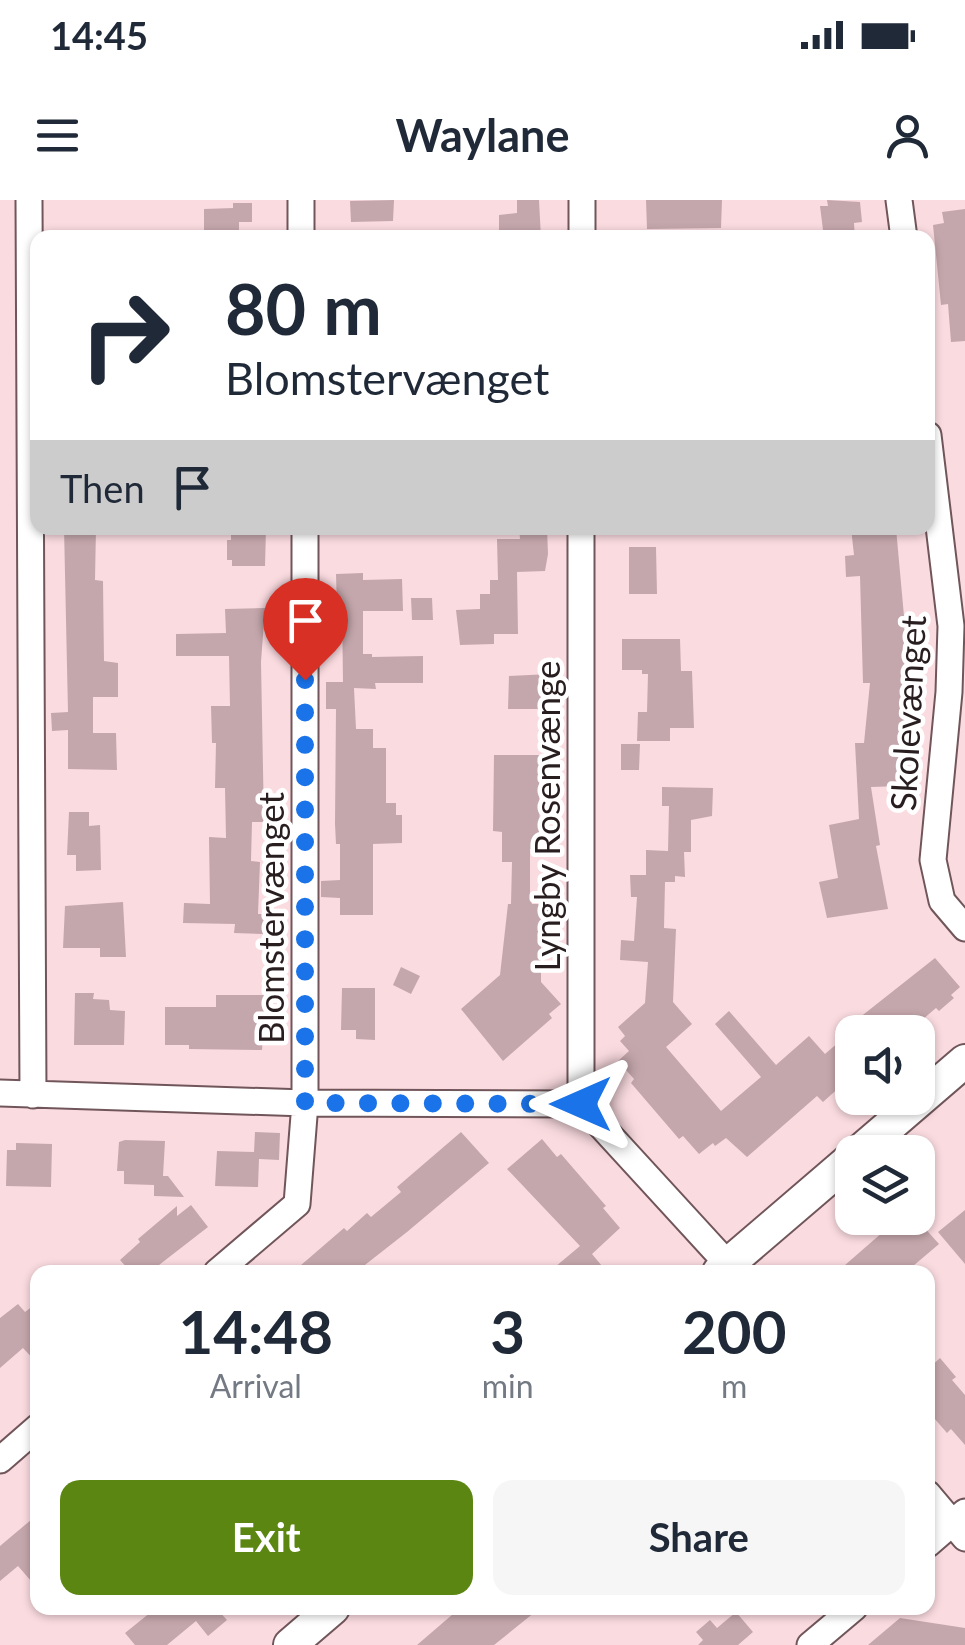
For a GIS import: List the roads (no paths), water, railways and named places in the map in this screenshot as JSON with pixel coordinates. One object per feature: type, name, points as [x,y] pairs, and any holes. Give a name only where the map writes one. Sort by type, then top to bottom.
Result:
[{"type":"street","points":[[29,200],[30,498]]},
{"type":"street","points":[[301,200],[301,230]]},
{"type":"street","points":[[582,200],[582,230]]},
{"type":"street","points":[[899,200],[903,230]]},
{"type":"street","name":"Skolevænget","points":[[935,495],[950,626],[949,692],[934,860],[942,901],[965,928]]},
{"type":"street","points":[[30,535],[32,1094]]},
{"type":"street","name":"Blomstervænget","points":[[225,1265],[298,1204],[305,1103],[305,535]]},
{"type":"street","name":"Lyngby Rosenvænge","points":[[581,1104],[582,535]]},
{"type":"street","points":[[879,1135],[965,1061]]},
{"type":"street","points":[[0,1093],[305,1103],[581,1104],[723,1265]]},
{"type":"street","points":[[733,1265],[835,1173]]},
{"type":"street","points":[[0,1460],[30,1434]]},
{"type":"street","points":[[935,1500],[961,1524],[935,1540]]},
{"type":"street","points":[[290,1645],[325,1615]]},
{"type":"street","points":[[810,1645],[846,1615]]}]
